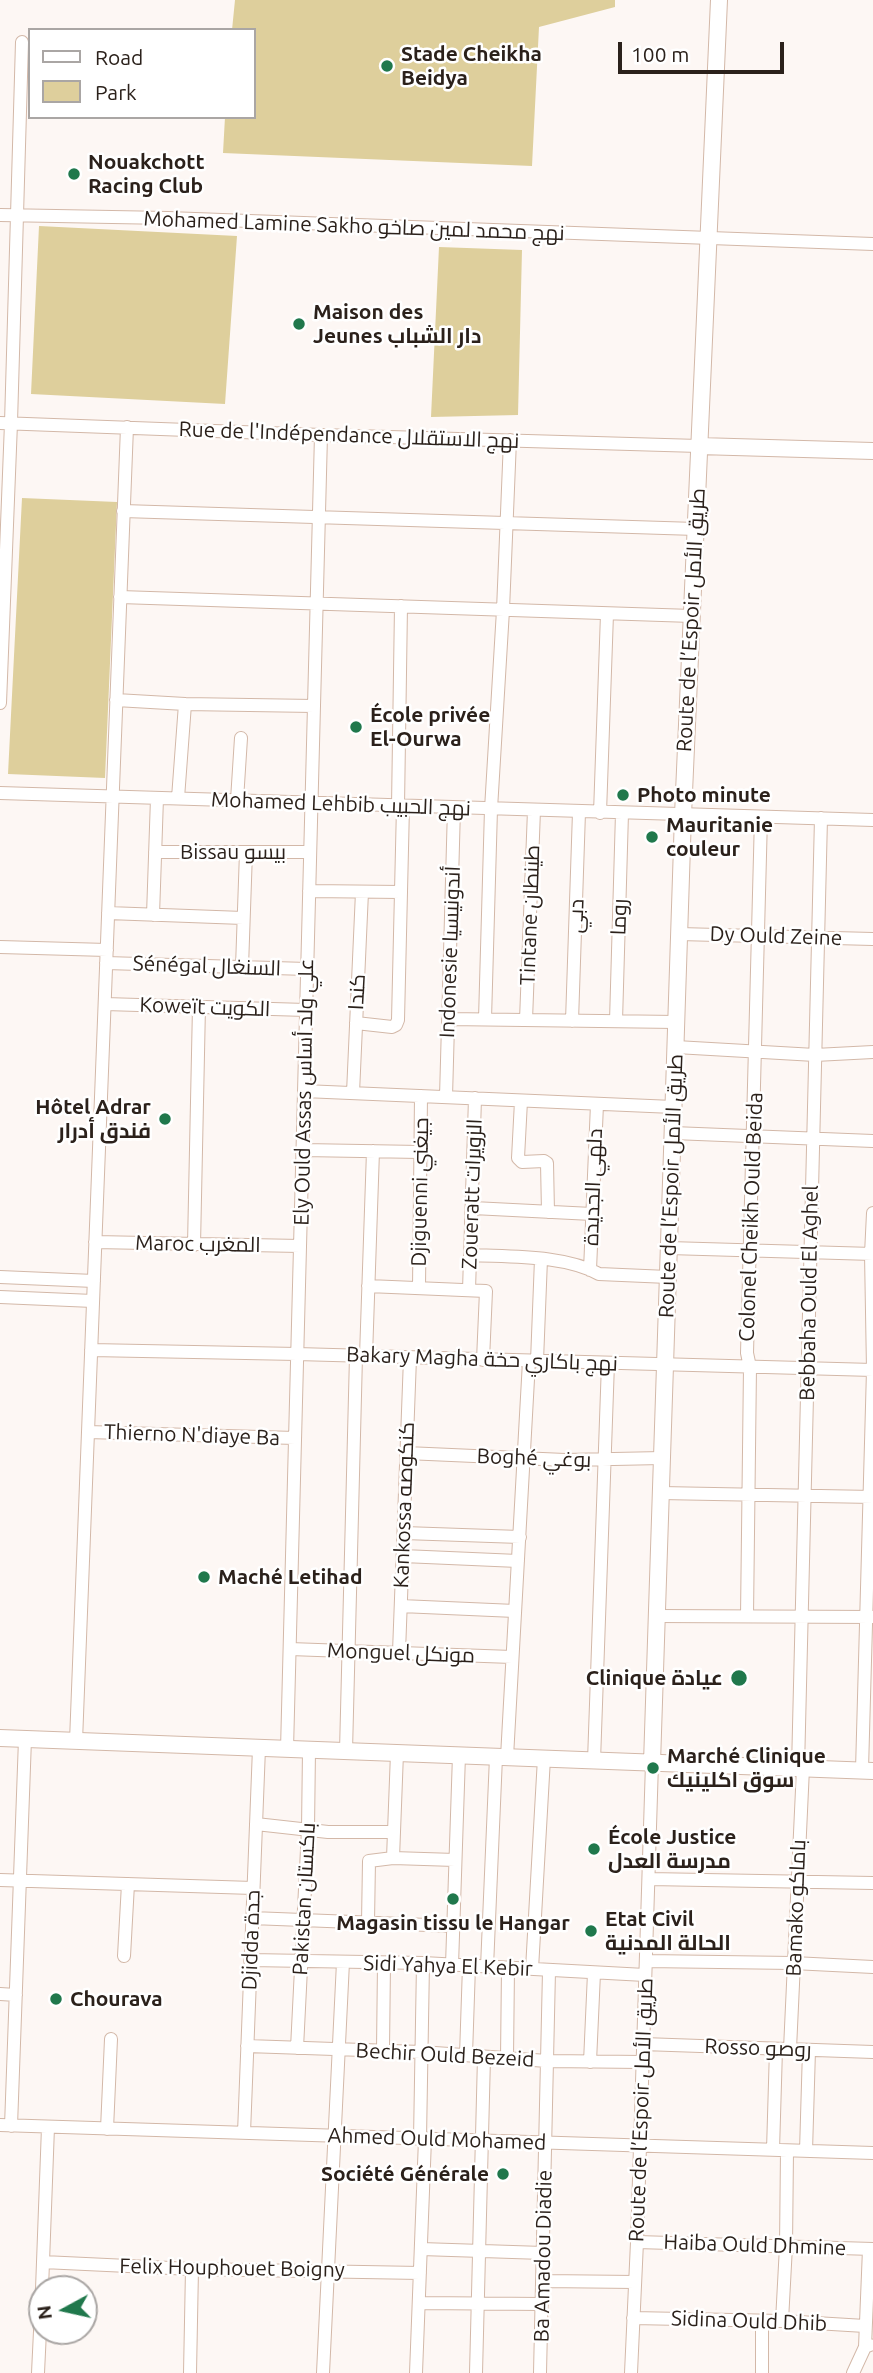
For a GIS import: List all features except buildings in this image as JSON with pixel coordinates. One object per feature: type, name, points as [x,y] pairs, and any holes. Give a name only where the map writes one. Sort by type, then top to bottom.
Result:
[{"type":"street","name":"Route de l’Espoir طريق الأمل","points":[[631,2373],[638,2242],[683,815],[719,0]]},
{"type":"street","points":[[0,703],[6,423],[17,215],[22,42]]},
{"type":"street","name":"Mohamed Lamine Sakho نهج محمد لمين صاخو","points":[[0,215],[168,218],[873,244]]},
{"type":"street","name":"Rue de l'Indépendance نهج الاستقلال","points":[[6,423],[699,446]]},
{"type":"street","points":[[76,1741],[127,427]]},
{"type":"street","name":"Ely Ould Assas علي ولد أساس","points":[[287,1749],[321,435]]},
{"type":"street","points":[[485,1019],[491,809],[510,440]]},
{"type":"street","points":[[699,446],[873,451]]},
{"type":"street","points":[[123,511],[696,529]]},
{"type":"street","points":[[120,597],[692,616]]},
{"type":"street","points":[[356,1023],[392,1027],[396,1025],[401,892],[401,607]]},
{"type":"street","points":[[600,813],[607,614]]},
{"type":"street","points":[[116,700],[314,706]]},
{"type":"street","points":[[178,798],[185,704]]},
{"type":"street","points":[[237,800],[242,738]]},
{"type":"street","name":"Mohamed Lehbib نهج الحبيب","points":[[0,793],[873,820]]},
{"type":"street","points":[[153,915],[157,798]]},
{"type":"street","name":"Indonesie أندونيسيا","points":[[446,1097],[454,808]]},
{"type":"street","name":"Tintane طينطان","points":[[526,1020],[534,810]]},
{"type":"street","name":"دبي","points":[[572,1021],[579,812]]},
{"type":"street","name":"روما","points":[[616,1021],[622,813]]},
{"type":"street","name":"Colonel Cheikh Ould Beida","points":[[747,1616],[750,1367],[747,1353],[761,817]]},
{"type":"street","name":"Bebbaha Ould El Aghel","points":[[800,1768],[803,1496],[821,818]]},
{"type":"street","name":"Bissau بيسو","points":[[155,852],[310,852]]},
{"type":"street","points":[[242,967],[246,852]]},
{"type":"street","points":[[309,891],[401,892]]},
{"type":"street","name":"كندا","points":[[353,1093],[362,892]]},
{"type":"street","points":[[108,913],[243,918]]},
{"type":"street","name":"Dy Ould Zeine","points":[[679,934],[873,939]]},
{"type":"street","name":"Sénégal السنغال","points":[[0,947],[242,967],[307,969]]},
{"type":"street","name":"Koweït الكويت","points":[[104,1004],[306,1010]]},
{"type":"street","points":[[194,1245],[199,1006]]},
{"type":"street","points":[[448,1019],[676,1022]]},
{"type":"street","points":[[676,1047],[815,1055],[873,1052]]},
{"type":"street","points":[[304,1091],[674,1107]]},
{"type":"street","name":"Djiguenni جيغني","points":[[419,1288],[421,1096]]},
{"type":"street","name":"Zoueratt الزويرات","points":[[469,1290],[475,1098]]},
{"type":"street","points":[[521,1101],[518,1158],[522,1162],[547,1163],[548,1212]]},
{"type":"street","name":"دلهي الجديدة","points":[[590,1269],[597,1104]]},
{"type":"street","points":[[673,1133],[873,1141]]},
{"type":"street","points":[[303,1150],[420,1152]]},
{"type":"street","points":[[346,1751],[361,1356],[368,1286],[373,1151]]},
{"type":"street","points":[[473,1208],[592,1214]]},
{"type":"street","points":[[0,1738],[867,1770],[873,1213]]},
{"type":"street","name":"Maroc المغرب","points":[[95,1242],[300,1246]]},
{"type":"street","points":[[669,1248],[872,1254]]},
{"type":"street","points":[[472,1255],[541,1259],[590,1269],[599,1274],[668,1277]]},
{"type":"street","points":[[487,1967],[501,1757],[512,1657],[523,1457],[541,1259]]},
{"type":"street","points":[[0,1278],[94,1281]]},
{"type":"street","points":[[368,1286],[486,1291],[483,1360]]},
{"type":"street","points":[[0,1297],[93,1301]]},
{"type":"street","name":"Bakary Magha نهج باكاري حخة","points":[[91,1350],[297,1353],[873,1370]]},
{"type":"street","name":"Kankossa كنكوصه","points":[[400,1652],[410,1358]]},
{"type":"street","points":[[594,1760],[608,1363]]},
{"type":"street","name":"Thierno N'diaye Ba","points":[[88,1432],[295,1438]]},
{"type":"street","name":"Boghé بوغي","points":[[406,1453],[606,1460],[662,1458]]},
{"type":"street","points":[[661,1493],[871,1497]]},
{"type":"street","points":[[404,1533],[520,1537]]},
{"type":"street","points":[[403,1556],[518,1560]]},
{"type":"street","points":[[401,1606],[515,1611]]},
{"type":"street","points":[[657,1616],[869,1617]]},
{"type":"street","name":"Monguel مونكل","points":[[290,1649],[512,1657]]},
{"type":"street","points":[[6,2126],[16,1995],[25,1739]]},
{"type":"street","name":"Djidda جدة","points":[[244,2133],[259,1748]]},
{"type":"street","name":"Pakistan باكستان","points":[[298,2048],[309,1750]]},
{"type":"street","points":[[393,1858],[397,1753]]},
{"type":"street","points":[[452,1965],[459,1755]]},
{"type":"street","points":[[532,1969],[544,1758]]},
{"type":"street","name":"Bamako باماكو","points":[[790,2049],[800,1768]]},
{"type":"street","points":[[256,1824],[328,1832],[393,1832]]},
{"type":"street","points":[[368,1922],[369,1861],[393,1858],[455,1860]]},
{"type":"street","points":[[649,1879],[873,1884]]},
{"type":"street","points":[[0,1880],[254,1888]]},
{"type":"street","points":[[124,1956],[128,1884]]},
{"type":"street","points":[[252,1918],[453,1926]]},
{"type":"street","name":"Sidi Yahya El Kebir","points":[[250,1960],[423,1963],[645,1975]]},
{"type":"street","points":[[646,1961],[873,1967]]},
{"type":"street","points":[[323,2373],[343,1962]]},
{"type":"street","points":[[383,2050],[384,1963]]},
{"type":"street","points":[[416,2373],[423,2139],[423,1963]]},
{"type":"street","points":[[466,2055],[469,1966]]},
{"type":"street","points":[[507,2058],[508,1968]]},
{"type":"street","name":"Ba Amadou Diadie","points":[[540,2373],[549,1970]]},
{"type":"street","points":[[590,2062],[594,1973]]},
{"type":"street","points":[[0,1994],[16,1995]]},
{"type":"street","points":[[107,2129],[111,2039]]},
{"type":"street","name":"Rosso روصو","points":[[643,2044],[873,2052]]},
{"type":"street","name":"Bechir Ould Bezeid","points":[[247,2046],[383,2050],[547,2061],[642,2062]]},
{"type":"street","points":[[773,2150],[776,2049]]},
{"type":"street","points":[[806,2151],[809,2050]]},
{"type":"street","points":[[477,2373],[484,2057]]},
{"type":"street","name":"Ahmed Ould Mohamed","points":[[6,2126],[873,2153]]},
{"type":"street","points":[[43,2275],[48,2127]]},
{"type":"street","points":[[782,2321],[787,2151]]},
{"type":"street","name":"Haiba Ould Dhmine","points":[[638,2242],[871,2249]]},
{"type":"street","points":[[421,2249],[543,2253]]},
{"type":"street","points":[[856,2372],[869,2345],[865,2326],[871,2249]]},
{"type":"street","name":"Felix Houphouet Boigny","points":[[43,2262],[192,2269],[420,2273]]},
{"type":"street","points":[[190,2373],[192,2269]]},
{"type":"street","points":[[542,2281],[635,2282]]},
{"type":"street","points":[[419,2303],[542,2304]]},
{"type":"street","name":"Sidina Ould Dhib","points":[[633,2318],[782,2321],[865,2326]]},
{"type":"street","points":[[762,2321],[762,2373]]},
{"type":"street","points":[[38,2373],[39,2345]]},
{"type":"green space","points":[[235,0],[615,0],[615,7],[539,27],[532,166],[223,153],[225,119],[256,119],[256,28],[232,28]]},
{"type":"green space","points":[[39,226],[237,236],[225,404],[31,394]]},
{"type":"green space","points":[[439,247],[522,250],[518,415],[431,417]]},
{"type":"green space","points":[[22,498],[117,502],[105,778],[8,774]]},
{"type":"place","name":"Stade Cheikha Beidya","points":[[387,66]]},
{"type":"place","name":"Nouakchott Racing Club","points":[[74,174]]},
{"type":"place","name":"Maison des Jeunes دار الشباب","points":[[299,324]]},
{"type":"place","name":"École privée El-Ourwa","points":[[356,727]]},
{"type":"place","name":"Photo minute","points":[[623,795]]},
{"type":"place","name":"Mauritanie couleur","points":[[652,837]]},
{"type":"place","name":"Hôtel Adrar فندق أدرار","points":[[165,1119]]},
{"type":"place","name":"Maché Letihad","points":[[204,1577]]},
{"type":"place","name":"Clinique عيادة","points":[[739,1678]]},
{"type":"place","name":"Marché Clinique سوق اكلينيك","points":[[653,1768]]},
{"type":"place","name":"École Justice مدرسة العدل","points":[[594,1849]]},
{"type":"place","name":"Magasin tissu le Hangar","points":[[453,1899]]},
{"type":"place","name":"Etat Civil الحالة المدنية","points":[[591,1931]]},
{"type":"place","name":"Chourava","points":[[56,1999]]},
{"type":"place","name":"Société Générale","points":[[503,2174]]}]
